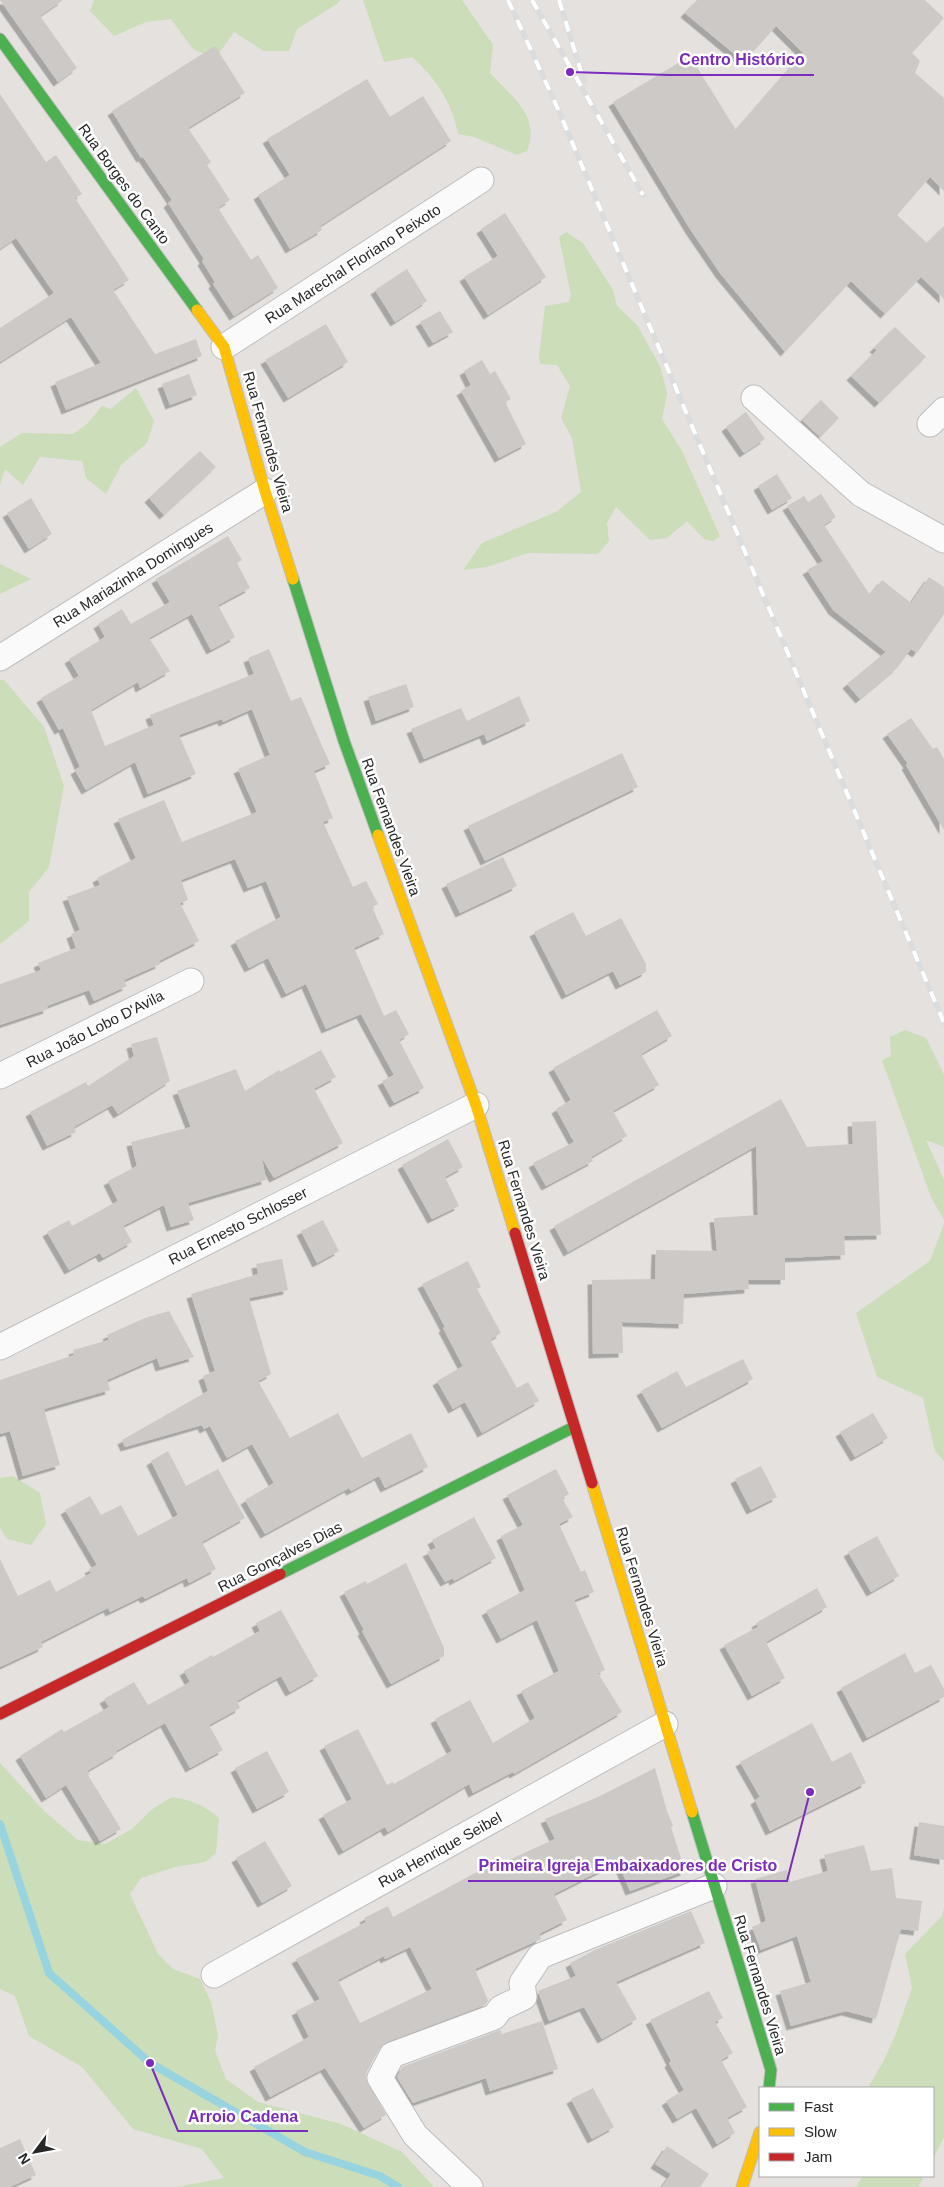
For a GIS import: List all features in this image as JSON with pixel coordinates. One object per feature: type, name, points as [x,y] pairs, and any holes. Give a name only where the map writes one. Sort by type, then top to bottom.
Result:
[{"type":"street","name":"Rua Borges do Canto","points":[[0,39],[224,347]]},
{"type":"street","name":"Rua Marechal Floriano Peixoto","points":[[224,347],[481,180]]},
{"type":"street","name":"Rua Fernandes Vieira","points":[[224,347],[265,491],[344,742],[476,1105],[771,2070],[769,2087]]},
{"type":"street","points":[[754,398],[861,494],[944,540]]},
{"type":"street","name":"Rua Mariazinha Domingues","points":[[7,654],[265,491]]},
{"type":"street","name":"Rua João Lobo D'Avila","points":[[0,1076],[191,981]]},
{"type":"street","name":"Rua Ernesto Schlosser","points":[[0,1347],[476,1105]]},
{"type":"street","name":"Rua Gonçalves Dias","points":[[0,1714],[574,1427]]},
{"type":"street","name":"Rua Henrique Seibel","points":[[214,1975],[665,1724]]},
{"type":"street","points":[[470,2187],[416,2135],[380,2078],[392,2055],[494,2017],[501,2008],[524,1997],[522,1983],[540,1956],[714,1886]]},
{"type":"street","points":[[742,2187],[759,2135]]},
{"type":"green space","points":[[94,0],[340,0],[337,4],[297,29],[289,51],[264,51],[234,32],[215,59],[193,49],[171,19],[146,22],[114,36],[90,11]]},
{"type":"green space","points":[[363,0],[462,0],[493,45],[490,73],[515,99],[527,117],[530,127],[530,139],[527,151],[517,155],[474,137],[458,134],[452,112],[442,92],[428,73],[412,57],[384,62]]},
{"type":"green space","points":[[566,232],[583,243],[613,290],[617,306],[637,325],[660,366],[667,393],[662,419],[682,451],[720,536],[713,541],[704,539],[687,521],[667,538],[650,540],[616,507],[607,523],[609,541],[598,554],[528,553],[487,567],[463,570],[482,543],[556,512],[581,492],[572,438],[561,418],[570,386],[557,365],[540,364],[539,356],[545,306],[569,302],[571,295],[559,237]]},
{"type":"green space","points":[[136,388],[154,421],[147,443],[121,465],[106,494],[86,478],[82,461],[40,457],[23,485],[5,469],[0,485],[0,447],[22,433],[73,434],[87,424],[102,406],[111,409]]},
{"type":"green space","points":[[0,564],[31,579],[0,594]]},
{"type":"green space","points":[[0,680],[4,680],[44,727],[64,786],[49,867],[29,892],[29,921],[0,944]]},
{"type":"green space","points":[[905,1030],[926,1038],[944,1075],[944,1147],[926,1140],[944,1180],[944,1220],[931,1197],[882,1060],[891,1056],[890,1037]]},
{"type":"green space","points":[[944,1224],[944,1461],[935,1451],[923,1398],[877,1377],[856,1313],[930,1261]]},
{"type":"green space","points":[[13,1476],[40,1493],[46,1524],[31,1545],[7,1539],[0,1528],[0,1478]]},
{"type":"green space","points":[[0,1763],[44,1811],[78,1840],[105,1844],[132,1829],[151,1810],[172,1797],[197,1804],[219,1818],[216,1853],[205,1862],[175,1867],[141,1878],[130,1894],[158,1954],[173,1969],[200,1979],[211,2002],[218,2035],[215,2051],[226,2079],[258,2102],[341,2124],[402,2152],[434,2187],[176,2187],[224,2178],[202,2149],[133,2129],[82,2067],[29,2036],[15,1996],[0,1989]]},
{"type":"green space","points":[[944,1908],[944,2137],[934,2157],[934,2087],[869,2087],[895,2036],[912,1988],[905,1954],[942,1916]]},
{"type":"green space","points":[[862,2177],[923,2177],[918,2187],[856,2187]]},
{"type":"building","points":[[0,0],[63,0],[40,16],[77,68],[58,82]]},
{"type":"building","points":[[697,0],[925,0],[944,18],[912,53],[920,61],[915,73],[944,98],[944,191],[930,177],[897,215],[927,243],[944,226],[944,299],[921,277],[885,314],[851,281],[785,352],[720,273],[690,229],[613,102],[690,56],[736,130],[803,53],[776,26],[744,62],[685,13]]},
{"type":"building","points":[[215,46],[245,93],[188,128],[211,162],[207,165],[230,200],[218,208],[251,260],[258,255],[278,288],[234,316],[213,284],[215,282],[202,261],[204,259],[168,203],[172,200],[143,157],[141,158],[112,111]]},
{"type":"building","points":[[367,79],[390,117],[423,96],[451,141],[320,226],[322,230],[290,249],[258,195],[290,175],[267,139]]},
{"type":"building","points":[[0,94],[46,162],[56,155],[82,194],[75,198],[129,280],[113,290],[155,354],[196,339],[202,356],[66,410],[55,382],[101,363],[71,317],[0,362],[0,328],[54,293],[16,238],[0,249]]},
{"type":"building","points":[[505,213],[546,277],[488,315],[464,277],[498,256],[481,229]]},
{"type":"building","points":[[407,269],[427,301],[395,322],[375,290]]},
{"type":"building","points":[[440,311],[453,332],[433,343],[420,322]]},
{"type":"building","points":[[326,324],[348,362],[288,398],[265,360]]},
{"type":"building","points":[[895,327],[926,357],[879,403],[851,376],[877,350],[874,348]]},
{"type":"building","points":[[482,360],[490,374],[495,371],[511,399],[505,402],[526,444],[499,458],[461,391],[471,385],[464,371]]},
{"type":"building","points":[[189,374],[197,395],[170,405],[162,384]]},
{"type":"building","points":[[821,400],[839,418],[820,437],[802,420]]},
{"type":"building","points":[[746,412],[765,439],[744,453],[726,427]]},
{"type":"building","points":[[200,451],[216,467],[164,515],[149,498]]},
{"type":"building","points":[[777,474],[792,498],[772,510],[758,486]]},
{"type":"building","points":[[821,494],[836,517],[824,525],[870,595],[882,580],[911,603],[929,577],[944,587],[944,614],[917,653],[911,649],[897,668],[860,699],[847,684],[886,652],[833,610],[807,570],[823,561],[787,506],[804,496],[808,502]]},
{"type":"building","points":[[31,498],[52,534],[29,549],[7,513]]},
{"type":"building","points":[[228,536],[242,560],[237,563],[250,588],[218,605],[235,637],[211,650],[192,614],[149,638],[170,671],[140,688],[138,682],[91,710],[105,746],[154,725],[150,715],[254,674],[248,658],[269,649],[291,701],[301,697],[330,764],[314,771],[333,818],[323,822],[353,887],[366,881],[378,904],[372,907],[384,934],[354,948],[384,1016],[396,1010],[409,1034],[399,1040],[424,1088],[394,1103],[382,1081],[394,1075],[361,1014],[326,1029],[306,984],[286,994],[268,958],[249,968],[235,941],[281,917],[266,881],[248,888],[235,859],[181,880],[188,900],[180,903],[199,941],[159,961],[160,964],[124,980],[127,986],[94,1001],[89,990],[47,1006],[48,1009],[0,1025],[0,984],[41,970],[38,963],[76,948],[71,934],[80,930],[67,897],[100,885],[97,878],[136,858],[118,819],[164,800],[182,842],[257,812],[238,769],[270,755],[252,709],[223,722],[222,719],[179,735],[196,774],[148,794],[135,762],[86,790],[75,770],[80,767],[63,728],[59,730],[41,698],[79,676],[69,659],[105,637],[98,624],[122,609],[131,624],[170,602],[156,579]]},
{"type":"building","points":[[406,684],[414,707],[376,721],[368,697]]},
{"type":"building","points":[[519,696],[530,721],[487,741],[484,734],[424,759],[411,729],[461,708],[467,721]]},
{"type":"building","points":[[911,718],[933,749],[937,747],[944,759],[944,830],[906,765],[908,764],[887,734]]},
{"type":"building","points":[[622,753],[638,787],[485,861],[468,826]]},
{"type":"building","points":[[503,857],[517,886],[460,913],[446,884]]},
{"type":"building","points":[[573,912],[586,936],[621,918],[646,964],[646,972],[620,985],[613,971],[566,995],[534,932]]},
{"type":"building","points":[[657,1010],[672,1036],[641,1054],[659,1085],[613,1111],[627,1136],[591,1157],[593,1161],[546,1186],[533,1163],[574,1142],[556,1109],[571,1100],[553,1068]]},
{"type":"building","points":[[157,1037],[170,1081],[118,1114],[112,1105],[74,1127],[76,1132],[47,1146],[30,1112],[86,1082],[88,1086],[134,1056],[131,1044]]},
{"type":"building","points":[[321,1050],[336,1077],[314,1089],[343,1143],[274,1178],[262,1158],[266,1180],[188,1203],[194,1220],[171,1227],[164,1205],[123,1226],[132,1242],[103,1258],[100,1253],[69,1270],[47,1232],[69,1220],[72,1226],[118,1201],[108,1181],[137,1166],[131,1142],[191,1127],[177,1091],[236,1069],[245,1091],[279,1070],[280,1072]]},
{"type":"building","points":[[781,1099],[807,1147],[853,1144],[852,1122],[876,1121],[881,1235],[844,1236],[845,1255],[785,1258],[785,1280],[748,1280],[749,1289],[684,1294],[683,1324],[622,1322],[623,1353],[593,1354],[592,1280],[655,1279],[656,1250],[717,1251],[714,1218],[758,1215],[756,1146],[568,1252],[554,1226]]},
{"type":"building","points":[[448,1139],[463,1167],[445,1177],[459,1206],[432,1219],[402,1165]]},
{"type":"building","points":[[323,1220],[339,1251],[317,1263],[301,1231]]},
{"type":"building","points":[[282,1259],[288,1290],[249,1298],[271,1374],[258,1381],[290,1438],[338,1413],[362,1458],[411,1433],[428,1467],[385,1488],[379,1476],[351,1491],[349,1488],[265,1534],[245,1500],[274,1483],[252,1444],[227,1458],[210,1426],[204,1429],[202,1425],[125,1447],[122,1440],[208,1391],[203,1376],[215,1371],[191,1294],[258,1274],[256,1264]]},
{"type":"building","points":[[468,1261],[481,1287],[477,1289],[501,1333],[490,1340],[517,1388],[528,1382],[539,1401],[482,1433],[465,1402],[453,1409],[437,1381],[463,1366],[422,1284]]},
{"type":"building","points":[[169,1311],[194,1357],[160,1367],[157,1358],[107,1380],[110,1390],[44,1409],[60,1465],[23,1476],[10,1431],[0,1434],[0,1380],[74,1355],[73,1350],[109,1340],[107,1335],[145,1318]]},
{"type":"building","points":[[743,1359],[753,1379],[662,1428],[641,1391],[677,1371],[686,1387]]},
{"type":"building","points":[[873,1413],[888,1438],[855,1457],[840,1432]]},
{"type":"building","points":[[168,1451],[186,1486],[218,1469],[245,1518],[202,1542],[216,1569],[189,1583],[187,1578],[145,1599],[143,1596],[110,1612],[108,1608],[41,1642],[43,1647],[0,1667],[0,1559],[18,1596],[50,1580],[56,1592],[91,1573],[89,1569],[97,1565],[65,1510],[90,1496],[101,1515],[121,1505],[138,1536],[178,1515],[151,1461]]},
{"type":"building","points":[[761,1466],[777,1497],[751,1510],[735,1479]]},
{"type":"building","points":[[556,1469],[569,1494],[562,1498],[573,1517],[559,1524],[581,1572],[585,1570],[594,1592],[574,1600],[605,1670],[598,1673],[622,1712],[514,1774],[513,1772],[473,1793],[469,1784],[388,1832],[385,1827],[343,1851],[323,1815],[352,1799],[324,1746],[358,1729],[387,1785],[393,1782],[394,1784],[452,1751],[435,1719],[470,1700],[493,1743],[535,1718],[521,1691],[559,1671],[537,1620],[501,1639],[486,1611],[525,1590],[501,1536],[523,1525],[507,1495]]},
{"type":"building","points":[[474,1517],[496,1558],[454,1581],[453,1578],[445,1582],[427,1552],[436,1548],[432,1540]]},
{"type":"building","points":[[877,1536],[899,1576],[871,1592],[848,1552]]},
{"type":"building","points":[[406,1563],[444,1648],[444,1656],[391,1684],[362,1631],[364,1630],[344,1592],[366,1581],[367,1584]]},
{"type":"building","points":[[817,1588],[827,1607],[766,1642],[762,1635],[785,1678],[752,1696],[724,1645],[758,1627],[756,1623]]},
{"type":"building","points":[[281,1610],[318,1676],[290,1692],[281,1676],[237,1701],[240,1708],[209,1725],[223,1750],[190,1768],[165,1723],[116,1751],[118,1753],[87,1771],[121,1829],[100,1841],[66,1785],[46,1798],[20,1756],[62,1729],[64,1732],[109,1707],[104,1699],[134,1682],[148,1705],[190,1682],[184,1671],[260,1631],[256,1623]]},
{"type":"building","points":[[905,1653],[915,1673],[931,1665],[944,1689],[944,1697],[867,1738],[841,1688]]},
{"type":"building","points":[[812,1723],[832,1762],[851,1752],[866,1783],[770,1831],[755,1800],[760,1797],[740,1762]]},
{"type":"building","points":[[267,1751],[289,1792],[257,1809],[235,1768]]},
{"type":"building","points":[[655,1768],[685,1871],[630,1891],[618,1862],[554,1894],[567,1920],[539,1934],[541,1939],[475,1969],[488,2001],[485,2005],[387,2042],[380,2048],[367,2071],[366,2079],[386,2115],[364,2128],[325,2068],[270,2097],[254,2067],[309,2037],[296,2011],[320,1999],[296,1959],[366,1922],[364,1918],[388,1906],[393,1917],[490,1865],[491,1868],[555,1839],[545,1819],[598,1797]],"holes":[[[410,1947],[432,1989],[360,2023],[338,1980],[384,1956],[385,1959]]]},
{"type":"building","points":[[919,1822],[944,1826],[944,1860],[914,1855]]},
{"type":"building","points":[[265,1841],[292,1886],[262,1903],[236,1858]]},
{"type":"building","points":[[864,1845],[871,1871],[892,1868],[896,1898],[922,1901],[918,1931],[901,1929],[876,2019],[846,2011],[791,2026],[780,1991],[811,1982],[797,1936],[761,1950],[752,1927],[766,1921],[755,1879],[787,1870],[790,1882],[828,1871],[824,1855]]},
{"type":"building","points":[[691,1911],[705,1943],[616,1982],[637,2019],[602,2039],[584,2007],[549,2021],[538,1991],[576,1976],[570,1963],[597,1949]]},
{"type":"building","points":[[709,1991],[723,2018],[715,2022],[733,2053],[721,2060],[747,2107],[727,2118],[735,2133],[717,2144],[696,2108],[677,2119],[666,2101],[684,2090],[669,2063],[671,2061],[650,2020]]},
{"type":"building","points":[[542,2021],[558,2069],[490,2091],[486,2078],[413,2103],[397,2077],[402,2067],[500,2030],[502,2034]]},
{"type":"building","points":[[593,2088],[614,2127],[592,2139],[571,2099]]},
{"type":"building","points":[[20,2139],[36,2175],[10,2187],[0,2187],[0,2148]]},
{"type":"building","points":[[667,2146],[709,2174],[700,2187],[662,2187],[671,2174],[655,2164]]},
{"type":"waterway","points":[[0,1824],[49,1973],[150,2063],[305,2152],[380,2176],[398,2187]]},
{"type":"railway","points":[[508,0],[558,109],[944,1023]]},
{"type":"railway","points":[[532,0],[643,195]]},
{"type":"railway","points":[[559,0],[584,81]]},
{"type":"traffic: fast","points":[[0,39],[197,310]]},
{"type":"traffic: fast","points":[[293,579],[344,741],[378,835]]},
{"type":"traffic: fast","points":[[280,1574],[574,1427]]},
{"type":"traffic: fast","points":[[692,1812],[771,2070],[769,2087]]},
{"type":"traffic: slow","points":[[197,310],[224,347],[265,491],[293,579]]},
{"type":"traffic: slow","points":[[378,835],[476,1105],[515,1233]]},
{"type":"traffic: slow","points":[[592,1483],[692,1812]]},
{"type":"traffic: slow","points":[[742,2187],[759,2135]]},
{"type":"traffic: jam","points":[[515,1233],[592,1483]]},
{"type":"traffic: jam","points":[[0,1714],[280,1574]]},
{"type":"place","name":"Centro Histórico","points":[[570,72]]},
{"type":"place","name":"Primeira Igreja Embaixadores de Cristo","points":[[810,1792]]},
{"type":"place","name":"Arroio Cadena","points":[[150,2063]]}]
